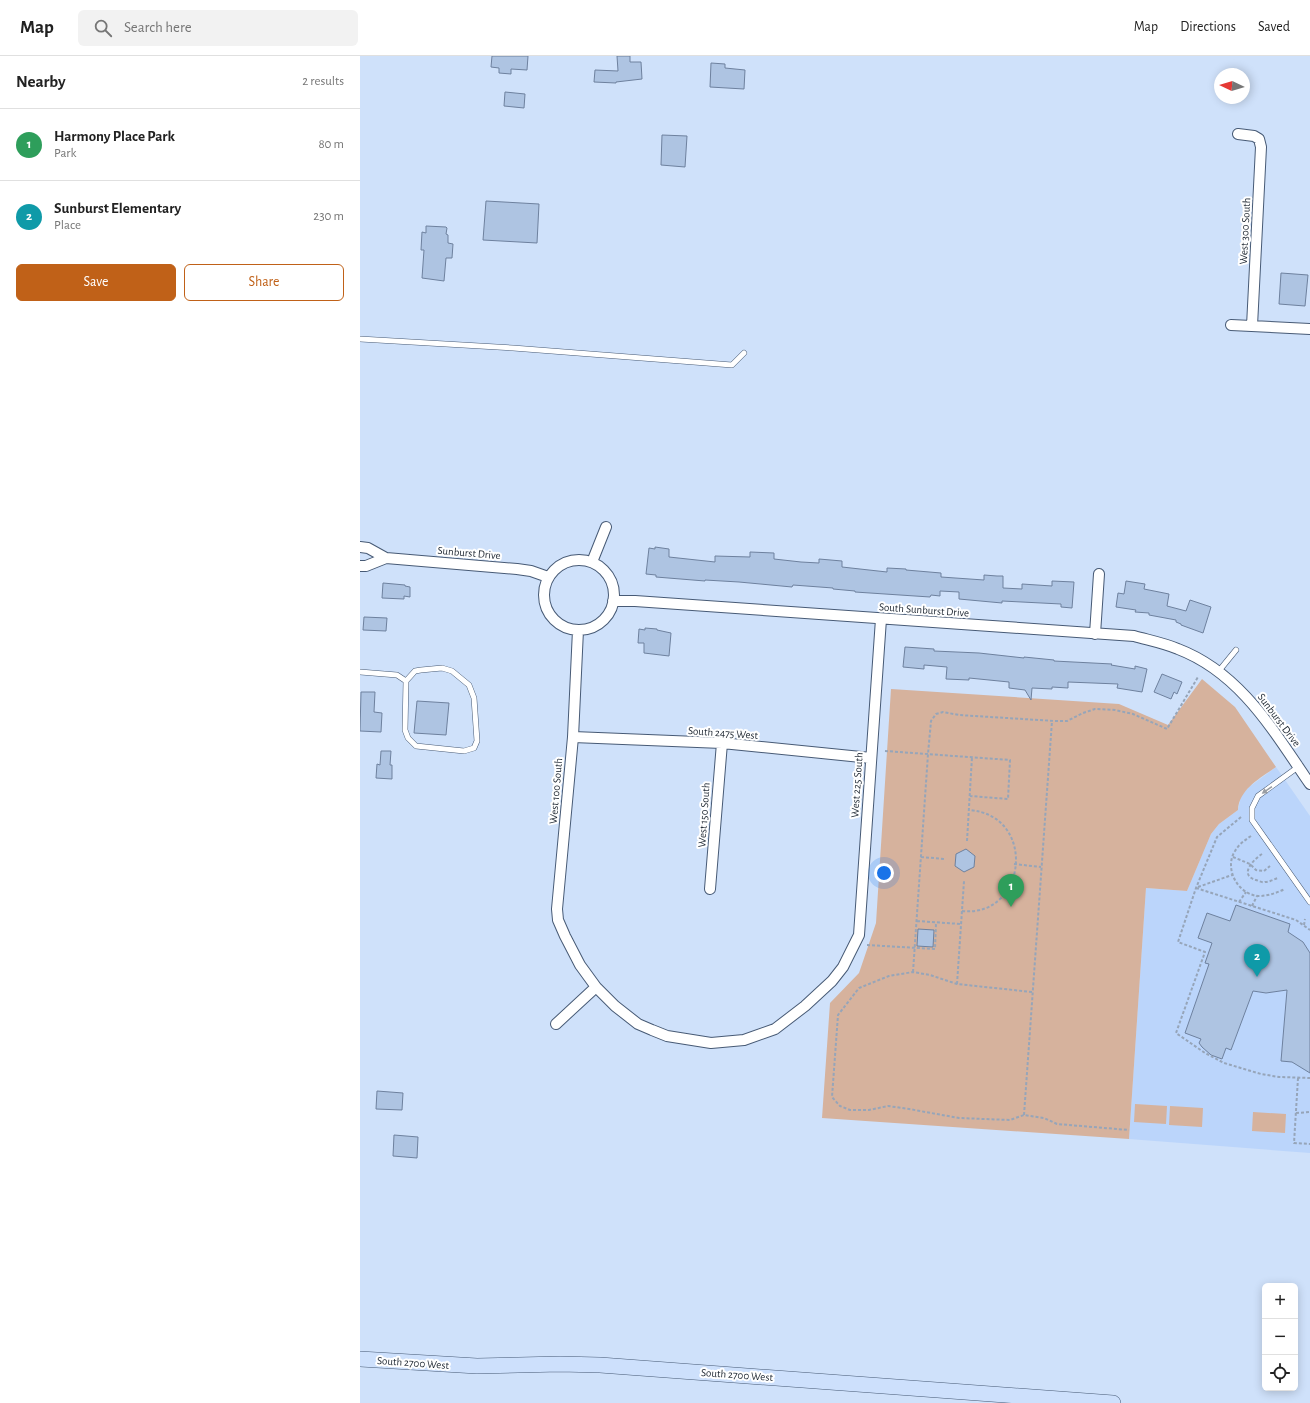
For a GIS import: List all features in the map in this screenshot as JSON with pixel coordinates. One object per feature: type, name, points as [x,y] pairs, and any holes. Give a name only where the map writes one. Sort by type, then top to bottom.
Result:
[{"type":"main road","name":"South 2700 West","points":[[360,1359],[477,1366],[560,1364],[600,1365],[1113,1403]]},
{"type":"street","name":"West 300 South","points":[[1238,134],[1259,138],[1261,157],[1252,326]]},
{"type":"street","points":[[1231,325],[1310,329]]},
{"type":"street","points":[[592,562],[606,527]]},
{"type":"street","name":"Sunburst Drive","points":[[360,547],[368,548],[386,558],[517,569],[531,571],[548,577]]},
{"type":"street","name":"Sunburst Drive","points":[[360,566],[366,566],[386,558]]},
{"type":"street","points":[[582,560],[592,562],[602,568],[610,578],[613,589],[613,601],[610,611],[605,619],[592,627],[578,630],[566,628],[556,622],[548,612],[544,601],[544,589],[548,577],[554,569],[567,562],[582,560]]},
{"type":"street","points":[[1094,634],[1099,574]]},
{"type":"street","name":"South Sunburst Drive","points":[[613,601],[635,601],[1134,636],[1178,649],[1204,662],[1221,674]]},
{"type":"street","name":"West 225 South","points":[[596,987],[615,1006],[638,1024],[667,1036],[710,1043],[744,1040],[775,1029],[810,1002],[832,981],[843,967],[858,935],[859,928],[881,619]]},
{"type":"street","name":"West 100 South","points":[[578,630],[573,737],[557,909],[558,920],[565,936],[580,965],[596,987]]},
{"type":"street","name":"Sunburst Drive","points":[[1221,674],[1245,695],[1260,711],[1310,784]]},
{"type":"street","name":"South 2475 West","points":[[573,737],[722,743],[871,758]]},
{"type":"street","name":"West 150 South","points":[[710,889],[722,743]]},
{"type":"street","points":[[556,1024],[596,987]]},
{"type":"lane","points":[[360,339],[513,348],[732,365],[744,353]]},
{"type":"lane","points":[[1221,674],[1236,650]]},
{"type":"lane","points":[[442,668],[452,671],[469,685],[474,698],[477,742],[474,748],[464,751],[416,746],[408,738],[406,730],[406,681],[415,672],[442,668]]},
{"type":"lane","points":[[360,672],[397,675],[406,681]]},
{"type":"lane","points":[[1298,767],[1258,796],[1252,808],[1252,820],[1310,902]]},
{"type":"path","points":[[913,972],[928,754],[932,721],[936,714],[943,712],[958,715],[1068,721],[1083,712],[1095,710],[1115,710],[1133,714],[1167,729],[1198,676]]},
{"type":"path","points":[[1024,1115],[1052,721]]},
{"type":"path","points":[[885,751],[1010,760],[1008,799],[970,796]]},
{"type":"path","points":[[967,841],[972,757]]},
{"type":"path","points":[[962,911],[970,912],[982,909],[998,901],[1007,891],[1015,874],[1016,855],[1012,838],[1000,822],[978,811],[969,810]]},
{"type":"path","points":[[1241,817],[1217,837],[1196,888],[1178,942],[1205,952],[1176,1033],[1205,1054],[1224,1063],[1261,1074],[1279,1077],[1310,1078]]},
{"type":"path","points":[[1251,836],[1234,852],[1231,864],[1232,874],[1237,885],[1246,892],[1256,896],[1269,895],[1285,889]]},
{"type":"path","points":[[1262,854],[1250,864],[1248,873],[1252,879],[1264,883],[1278,878]]},
{"type":"path","points":[[921,857],[945,859]]},
{"type":"path","points":[[1233,857],[1250,864],[1256,870],[1264,871],[1270,866]]},
{"type":"path","points":[[1015,864],[1041,867]]},
{"type":"path","points":[[1196,888],[1232,874]]},
{"type":"path","points":[[957,984],[964,880]]},
{"type":"path","points":[[1196,888],[1296,920],[1310,930]]},
{"type":"path","points":[[1239,902],[1246,892]]},
{"type":"path","points":[[1252,906],[1256,896]]},
{"type":"path","points":[[1304,925],[1305,919]]},
{"type":"path","points":[[917,921],[961,924]]},
{"type":"path","points":[[867,945],[935,949],[936,923]]},
{"type":"path","points":[[1032,992],[957,984],[930,975],[913,972],[889,976],[859,988],[838,1014],[832,1097],[840,1106],[850,1110],[869,1110],[888,1106],[959,1118],[1010,1120],[1024,1115],[1044,1118],[1057,1124],[1129,1130]]},
{"type":"path","points":[[1298,1078],[1294,1143],[1310,1144]]},
{"type":"path","points":[[1296,1113],[1310,1112]]},
{"type":"shaded area","points":[[1202,679],[1235,707],[1276,767],[1247,790],[1242,796],[1238,810],[1219,824],[1211,834],[1187,891],[1146,888],[1129,1139],[822,1118],[830,1003],[859,973],[876,923],[891,689],[1119,704],[1168,725]]},
{"type":"shaded area","points":[[1276,767],[1310,816],[1310,1153],[1129,1139],[1146,888],[1187,891],[1211,834],[1219,824],[1238,810],[1241,796],[1249,787]]},
{"type":"shaded area","points":[[1135,1104],[1167,1106],[1166,1124],[1134,1122]]},
{"type":"shaded area","points":[[1170,1106],[1203,1108],[1202,1127],[1169,1125]]},
{"type":"shaded area","points":[[1253,1112],[1286,1114],[1285,1133],[1252,1131]]},
{"type":"building","points":[[492,56],[528,56],[527,70],[511,69],[511,74],[499,73],[499,68],[491,67]]},
{"type":"building","points":[[617,56],[630,56],[630,62],[641,62],[642,79],[616,83],[594,82],[595,70],[618,71]]},
{"type":"building","points":[[711,63],[725,64],[725,68],[745,70],[744,89],[710,87]]},
{"type":"building","points":[[505,92],[525,94],[524,108],[504,106]]},
{"type":"building","points":[[662,135],[687,136],[685,167],[661,165]]},
{"type":"building","points":[[486,201],[539,204],[537,243],[483,240]]},
{"type":"building","points":[[426,226],[446,227],[448,243],[453,244],[452,258],[446,258],[444,281],[422,278],[424,250],[421,250],[422,232],[426,233]]},
{"type":"building","points":[[1281,273],[1308,275],[1305,306],[1279,304]]},
{"type":"building","points":[[655,547],[669,549],[669,557],[715,562],[715,556],[750,557],[750,552],[774,553],[774,559],[819,563],[819,559],[842,561],[842,567],[887,572],[887,568],[906,569],[941,573],[941,577],[984,580],[984,575],[1003,576],[1003,588],[1022,589],[1022,584],[1052,586],[1052,581],[1074,582],[1072,608],[1061,607],[1061,604],[1002,601],[1002,603],[959,599],[959,592],[940,591],[940,596],[931,595],[930,597],[855,592],[833,588],[793,585],[792,587],[656,577],[656,575],[646,574],[649,548],[655,549]]},
{"type":"building","points":[[1126,581],[1145,584],[1144,589],[1169,594],[1167,606],[1186,611],[1190,600],[1211,607],[1203,633],[1181,625],[1176,622],[1176,620],[1149,615],[1149,613],[1135,612],[1136,610],[1116,607],[1118,593],[1124,594]]},
{"type":"building","points":[[383,583],[405,585],[410,587],[410,597],[404,596],[404,599],[382,598]]},
{"type":"building","points":[[364,617],[387,618],[386,631],[363,630]]},
{"type":"building","points":[[645,628],[657,629],[671,633],[669,656],[644,653],[644,643],[638,643],[639,629],[645,630]]},
{"type":"building","points":[[905,647],[934,649],[934,651],[979,653],[1054,661],[1112,664],[1111,665],[1135,669],[1135,666],[1147,669],[1142,692],[1117,688],[1118,684],[1068,682],[1068,688],[1032,688],[1031,700],[1025,690],[1009,688],[1009,682],[969,678],[969,680],[946,679],[947,667],[924,665],[924,669],[903,667]]},
{"type":"building","points":[[1162,674],[1182,682],[1177,694],[1174,692],[1171,699],[1154,692]]},
{"type":"building","points":[[361,692],[375,692],[374,712],[382,713],[381,732],[360,731]]},
{"type":"building","points":[[417,701],[449,703],[446,735],[414,733]]},
{"type":"building","points":[[381,751],[391,751],[390,765],[392,765],[392,779],[376,778],[377,764],[380,765]]},
{"type":"building","points":[[966,849],[975,856],[974,867],[964,872],[955,866],[956,854]]},
{"type":"building","points":[[1236,905],[1290,924],[1288,932],[1303,942],[1310,953],[1310,1073],[1292,1062],[1281,1061],[1287,990],[1266,993],[1253,991],[1231,1050],[1226,1048],[1222,1059],[1211,1055],[1202,1047],[1199,1043],[1201,1039],[1185,1033],[1209,964],[1205,963],[1212,943],[1198,938],[1207,913],[1230,921]]},
{"type":"building","points":[[918,929],[934,930],[933,947],[917,946]]},
{"type":"building","points":[[377,1091],[403,1093],[402,1110],[376,1109]]},
{"type":"building","points":[[394,1135],[418,1137],[417,1158],[393,1156]]},
{"type":"place","name":"Harmony Place Park","points":[[1011,907]]},
{"type":"place","name":"Sunburst Elementary","points":[[1257,977]]}]
